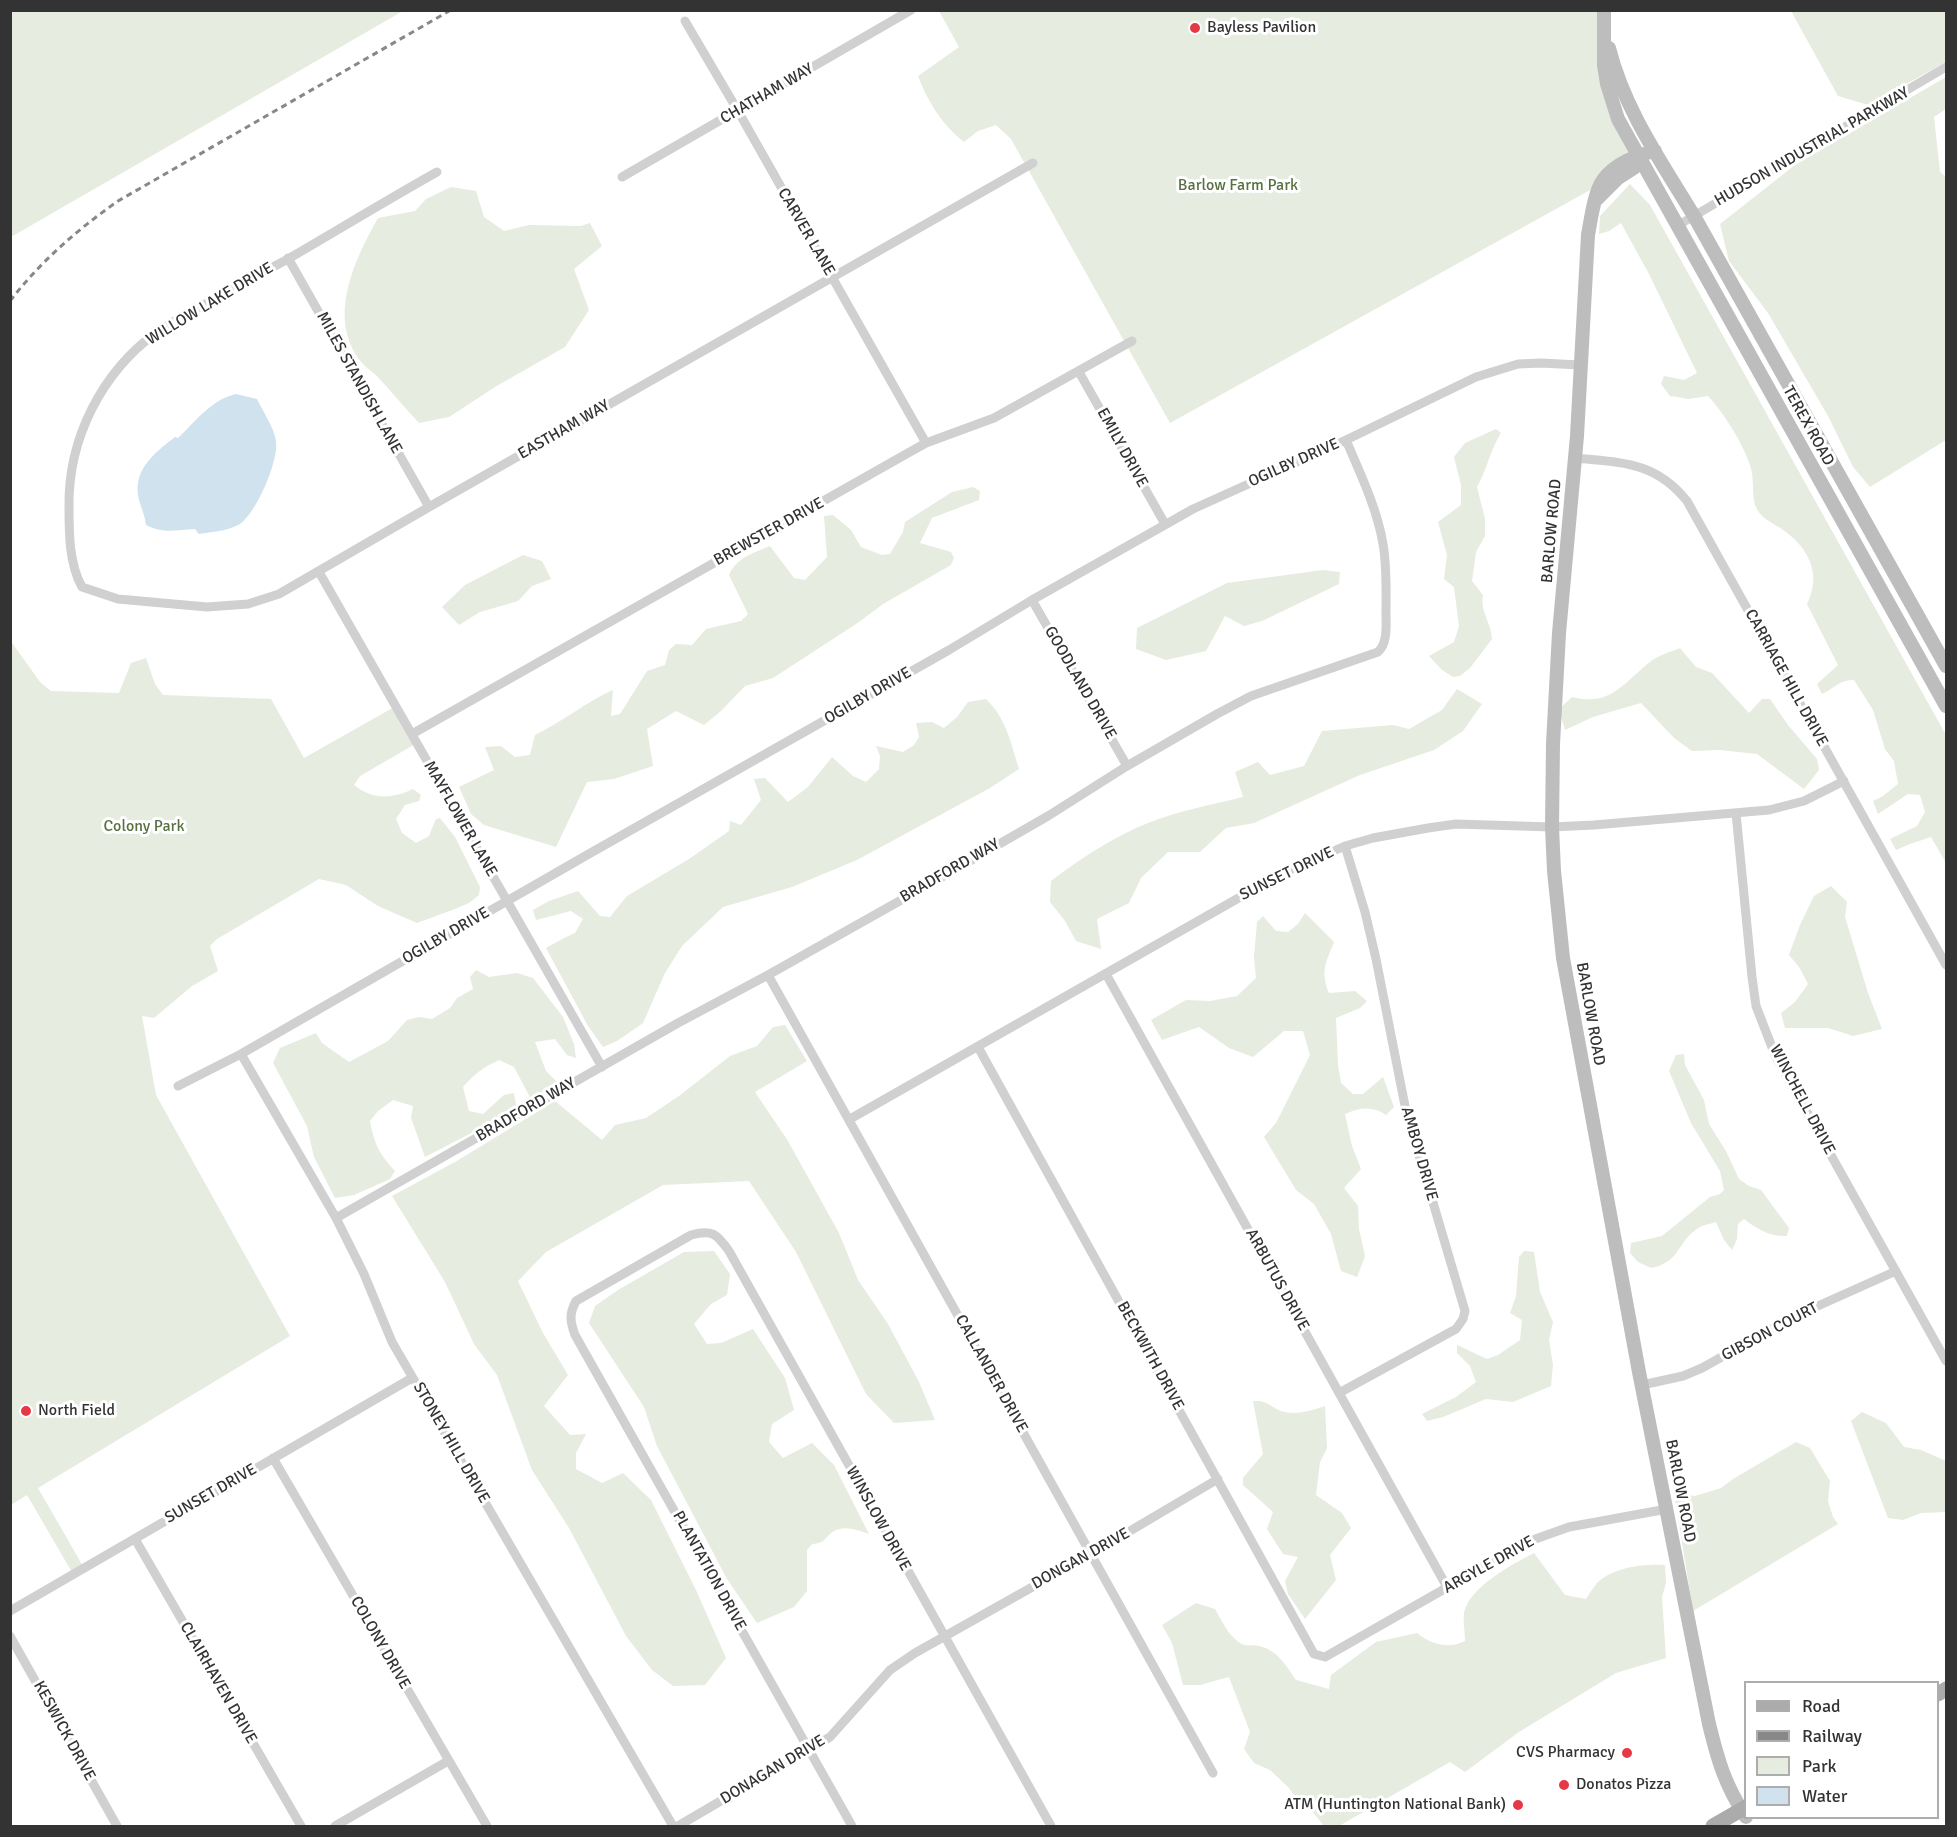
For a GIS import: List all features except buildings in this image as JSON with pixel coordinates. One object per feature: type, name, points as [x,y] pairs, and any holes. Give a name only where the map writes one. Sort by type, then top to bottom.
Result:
[{"type":"main road","points":[[1713,1827],[1744,1813]]},
{"type":"street","name":"CHATHAM WAY","points":[[622,177],[911,10]]},
{"type":"street","points":[[1604,10],[1604,65],[1607,84],[1618,119],[1640,159]]},
{"type":"street","name":"CARVER LANE","points":[[685,21],[926,443]]},
{"type":"street","points":[[1605,35],[1625,95],[1655,151]]},
{"type":"street","name":"HUDSON INDUSTRIAL PARKWAY","points":[[1677,226],[1947,68]]},
{"type":"street","name":"BARLOW ROAD","points":[[1655,151],[1613,170],[1603,180],[1588,235],[1575,458],[1558,645],[1552,827],[1563,958],[1641,1385],[1712,1736],[1720,1769],[1744,1813]]},
{"type":"street","name":"TEREX ROAD","points":[[1655,151],[1694,216],[1947,666]]},
{"type":"street","name":"TEREX ROAD","points":[[1640,159],[1947,706]]},
{"type":"street","name":"EASTHAM WAY","points":[[78,578],[82,587],[118,599],[224,607],[269,599],[1033,163]]},
{"type":"street","name":"WILLOW LAKE DRIVE","points":[[78,578],[69,528],[72,471],[82,430],[104,387],[124,361],[159,330],[437,172]]},
{"type":"street","name":"MILES STANDISH LANE","points":[[288,258],[429,507]]},
{"type":"street","name":"BREWSTER DRIVE","points":[[412,734],[926,443],[994,418],[1132,341]]},
{"type":"street","name":"OGILBY DRIVE","points":[[178,1086],[241,1054],[506,901],[950,651],[1032,600],[1165,524],[1241,486],[1346,440],[1476,377],[1518,364],[1580,365]]},
{"type":"street","name":"EMILY DRIVE","points":[[1079,372],[1165,524]]},
{"type":"street","name":"BRADFORD WAY","points":[[336,1218],[1048,816],[1126,766],[1251,696],[1367,657],[1382,649],[1386,622],[1384,545],[1370,498],[1346,440]]},
{"type":"street","name":"CARRIAGE HILL DRIVE","points":[[1575,458],[1636,465],[1660,475],[1671,483],[1682,496],[1947,965]]},
{"type":"street","name":"MAYFLOWER LANE","points":[[319,572],[602,1067]]},
{"type":"street","name":"GOODLAND DRIVE","points":[[1032,600],[1126,766]]},
{"type":"street","name":"SUNSET DRIVE","points":[[850,1119],[1279,874],[1345,846],[1373,838],[1456,824],[1552,827],[1736,813],[1789,806],[1844,781]]},
{"type":"street","name":"WINCHELL DRIVE","points":[[1736,813],[1749,964],[1762,1026],[1776,1057],[1947,1362]]},
{"type":"street","name":"AMBOY DRIVE","points":[[1339,1393],[1456,1329],[1465,1311],[1406,1111],[1376,959],[1365,912],[1345,846]]},
{"type":"street","name":"ARBUTUS DRIVE","points":[[1106,974],[1447,1587]]},
{"type":"street","name":"CALLANDER DRIVE","points":[[768,975],[1213,1773]]},
{"type":"street","name":"BECKWITH DRIVE","points":[[978,1047],[1310,1649],[1314,1654],[1325,1657]]},
{"type":"street","name":"STONEY HILL DRIVE","points":[[241,1054],[336,1218],[364,1274],[392,1342],[412,1378],[673,1827]]},
{"type":"street","name":"WINSLOW DRIVE","points":[[691,1235],[703,1231],[712,1233],[721,1239],[729,1251],[1051,1827]]},
{"type":"street","name":"PLANTATION DRIVE","points":[[691,1235],[576,1301],[570,1315],[571,1324],[575,1335],[852,1827]]},
{"type":"street","name":"GIBSON COURT","points":[[1641,1385],[1683,1376],[1702,1368],[1791,1318],[1896,1271]]},
{"type":"street","name":"SUNSET DRIVE","points":[[10,1611],[412,1378]]},
{"type":"street","name":"COLONY DRIVE","points":[[273,1458],[487,1827]]},
{"type":"street","name":"DONGAN DRIVE","points":[[944,1637],[1218,1479]]},
{"type":"street","name":"ARGYLE DRIVE","points":[[1325,1657],[1510,1551],[1547,1534],[1569,1527],[1667,1509]]},
{"type":"street","name":"CLAIRHAVEN DRIVE","points":[[135,1539],[301,1827]]},
{"type":"street","name":"KESWICK DRIVE","points":[[10,1636],[117,1827]]},
{"type":"street","name":"DONAGAN DRIVE","points":[[678,1827],[809,1750],[835,1732],[890,1670],[944,1637]]},
{"type":"street","points":[[335,1827],[448,1761]]},
{"type":"green space","points":[[11,10],[403,10],[403,11],[11,237]]},
{"type":"green space","name":"Barlow Farm Park","points":[[939,11],[1600,11],[1601,67],[1638,155],[1601,184],[1170,423],[1011,139],[996,125],[978,131],[964,142],[942,121],[931,104],[918,76],[959,47]]},
{"type":"green space","points":[[1791,11],[1946,11],[1946,62],[1868,105],[1838,96]]},
{"type":"green space","points":[[1946,77],[1946,109],[1934,117],[1940,172],[1946,177],[1946,440],[1870,487],[1853,467],[1828,416],[1768,313],[1729,261],[1720,224],[1795,165]]},
{"type":"green space","points":[[1630,184],[1650,205],[1946,735],[1946,863],[1931,837],[1896,850],[1890,839],[1917,826],[1925,812],[1920,795],[1908,794],[1878,814],[1873,801],[1898,784],[1894,761],[1885,749],[1873,710],[1854,680],[1841,683],[1822,694],[1817,684],[1838,665],[1807,604],[1813,582],[1810,562],[1806,553],[1791,536],[1766,519],[1757,509],[1751,468],[1744,449],[1733,430],[1708,396],[1689,399],[1670,396],[1661,384],[1664,376],[1684,380],[1697,373],[1649,274],[1621,223],[1599,234],[1600,216]]},
{"type":"green space","points":[[451,187],[476,191],[484,217],[504,231],[529,225],[581,226],[590,223],[602,246],[574,269],[589,310],[565,347],[495,387],[449,417],[419,423],[376,375],[362,363],[351,346],[346,328],[345,309],[353,271],[378,218],[415,211],[426,199]]},
{"type":"green space","points":[[1496,429],[1501,433],[1477,487],[1485,519],[1485,536],[1476,552],[1472,581],[1483,595],[1483,607],[1492,639],[1470,668],[1460,676],[1453,677],[1442,670],[1429,656],[1454,642],[1459,626],[1454,587],[1444,579],[1447,555],[1438,522],[1461,505],[1461,485],[1454,457],[1465,443]]},
{"type":"green space","points":[[973,487],[980,491],[979,500],[932,518],[920,543],[951,552],[954,558],[951,565],[883,604],[773,678],[745,686],[704,725],[676,711],[647,729],[653,766],[614,779],[587,782],[556,847],[484,825],[471,814],[459,787],[494,770],[485,747],[501,746],[515,757],[530,755],[535,735],[613,690],[611,716],[620,714],[647,671],[665,665],[669,650],[676,644],[692,645],[706,629],[741,621],[748,614],[729,575],[741,560],[770,546],[794,578],[805,580],[827,557],[824,516],[833,515],[851,530],[861,547],[882,555],[890,554],[903,532],[905,522],[952,492]]},
{"type":"green space","points":[[523,555],[542,561],[551,579],[532,586],[518,601],[480,612],[459,625],[442,607],[465,585]]},
{"type":"green space","points":[[1323,570],[1340,572],[1339,584],[1262,621],[1244,626],[1225,616],[1206,651],[1166,660],[1136,649],[1137,628],[1227,583]]},
{"type":"green space","name":"Colony Park","points":[[10,640],[40,682],[51,691],[119,693],[131,663],[146,658],[155,684],[163,695],[271,699],[304,758],[396,706],[417,743],[360,776],[354,785],[375,795],[397,795],[413,789],[421,795],[419,801],[405,805],[396,819],[402,833],[416,843],[429,836],[436,819],[440,818],[455,837],[480,887],[479,895],[469,903],[417,923],[378,906],[346,885],[319,879],[217,939],[210,946],[218,971],[192,986],[154,1018],[142,1016],[156,1095],[290,1336],[38,1488],[84,1568],[73,1574],[27,1495],[11,1505]]},
{"type":"green space","points":[[1680,648],[1696,667],[1712,673],[1749,713],[1762,699],[1770,699],[1788,725],[1817,759],[1819,770],[1804,789],[1757,754],[1720,750],[1692,751],[1674,738],[1641,703],[1593,717],[1565,730],[1559,709],[1572,697],[1597,699],[1607,696],[1624,685],[1653,660]]},
{"type":"green space","points":[[1457,689],[1482,704],[1463,731],[1434,750],[1360,775],[1254,823],[1226,828],[1200,852],[1168,852],[1141,878],[1129,903],[1097,919],[1101,949],[1076,941],[1065,921],[1050,902],[1051,881],[1110,841],[1159,819],[1243,797],[1235,772],[1258,762],[1270,775],[1304,766],[1322,731],[1393,725],[1409,729],[1442,710]]},
{"type":"green space","points":[[986,699],[1003,723],[1019,769],[990,788],[857,860],[792,887],[723,907],[682,946],[665,973],[643,1023],[617,1041],[603,1047],[588,1026],[546,948],[575,933],[583,919],[571,911],[536,920],[533,910],[549,901],[578,891],[600,916],[610,917],[627,896],[689,859],[729,831],[730,821],[741,825],[761,800],[754,779],[765,778],[788,802],[808,787],[832,757],[853,776],[866,782],[879,769],[880,756],[876,746],[903,752],[914,745],[919,737],[916,723],[932,722],[944,728],[957,717],[968,702]]},
{"type":"green space","points":[[1831,886],[1847,902],[1845,917],[1868,993],[1882,1029],[1853,1036],[1828,1028],[1785,1028],[1781,1013],[1795,1002],[1808,984],[1789,955],[1814,896]]},
{"type":"green space","points":[[1305,913],[1334,942],[1325,973],[1329,993],[1355,991],[1367,1001],[1360,1008],[1336,1018],[1341,1083],[1353,1094],[1363,1094],[1383,1077],[1394,1107],[1386,1115],[1376,1110],[1366,1109],[1345,1114],[1352,1146],[1361,1169],[1344,1188],[1358,1206],[1359,1229],[1365,1256],[1357,1277],[1341,1271],[1331,1234],[1314,1204],[1296,1190],[1264,1137],[1276,1123],[1310,1055],[1303,1031],[1284,1031],[1253,1057],[1229,1048],[1199,1027],[1162,1040],[1151,1020],[1186,1000],[1210,1001],[1237,996],[1256,978],[1254,957],[1257,922],[1263,916],[1276,931],[1288,932],[1298,924]]},
{"type":"green space","points":[[476,970],[489,977],[517,973],[533,978],[563,1017],[574,1044],[576,1058],[567,1055],[555,1039],[535,1042],[546,1071],[561,1086],[532,1101],[514,1067],[499,1060],[484,1068],[463,1087],[469,1111],[483,1114],[504,1095],[514,1093],[516,1105],[481,1128],[425,1157],[411,1118],[413,1106],[393,1100],[378,1111],[370,1121],[378,1148],[395,1171],[390,1179],[354,1195],[335,1198],[314,1157],[307,1126],[273,1063],[280,1048],[316,1033],[322,1043],[349,1062],[388,1041],[407,1020],[419,1017],[432,1019],[450,1008],[457,998],[473,989],[470,977]]},
{"type":"green space","points":[[785,1025],[807,1061],[755,1092],[788,1141],[839,1233],[858,1280],[888,1324],[919,1382],[935,1420],[894,1423],[866,1394],[796,1252],[749,1181],[663,1185],[546,1252],[518,1281],[543,1333],[568,1375],[544,1406],[570,1435],[586,1434],[576,1453],[576,1469],[602,1483],[623,1473],[651,1500],[696,1590],[726,1658],[705,1685],[673,1686],[652,1670],[626,1636],[569,1528],[532,1470],[497,1375],[474,1344],[445,1282],[392,1196],[455,1162],[555,1101],[602,1140],[615,1125],[646,1118],[679,1096],[730,1056],[757,1046],[773,1027]]},
{"type":"green space","points":[[1684,1054],[1685,1065],[1704,1100],[1709,1124],[1726,1151],[1739,1179],[1761,1190],[1789,1228],[1787,1236],[1769,1234],[1744,1219],[1738,1224],[1737,1239],[1732,1250],[1724,1240],[1716,1222],[1690,1234],[1673,1257],[1651,1268],[1638,1262],[1630,1253],[1631,1243],[1662,1236],[1710,1197],[1724,1190],[1720,1171],[1691,1123],[1669,1071],[1676,1055]]},
{"type":"green space","points":[[714,1251],[730,1274],[727,1295],[711,1304],[694,1324],[707,1344],[721,1343],[753,1329],[785,1378],[794,1410],[772,1424],[769,1442],[783,1458],[812,1443],[834,1465],[869,1534],[842,1528],[834,1531],[822,1541],[812,1544],[807,1550],[807,1591],[794,1607],[757,1623],[727,1579],[657,1446],[644,1407],[589,1323],[595,1306],[618,1290],[684,1252]]},
{"type":"green space","points":[[1524,1251],[1534,1252],[1540,1292],[1553,1322],[1549,1340],[1553,1365],[1551,1386],[1513,1402],[1486,1399],[1443,1417],[1427,1421],[1422,1414],[1456,1397],[1476,1382],[1470,1366],[1457,1353],[1457,1345],[1487,1359],[1498,1355],[1520,1340],[1522,1320],[1510,1313],[1516,1296],[1519,1257]]},
{"type":"green space","points":[[1253,1401],[1267,1403],[1280,1411],[1290,1413],[1305,1412],[1325,1406],[1327,1448],[1320,1462],[1316,1495],[1342,1513],[1351,1528],[1330,1555],[1336,1580],[1305,1619],[1288,1594],[1285,1581],[1298,1557],[1283,1554],[1267,1529],[1273,1512],[1243,1485],[1243,1478],[1263,1454]]},
{"type":"green space","points":[[1862,1412],[1886,1423],[1904,1447],[1921,1450],[1946,1461],[1946,1512],[1921,1513],[1903,1520],[1888,1518],[1851,1421]]},
{"type":"green space","points":[[1796,1442],[1810,1448],[1830,1481],[1828,1501],[1838,1524],[1693,1611],[1674,1493],[1695,1496],[1721,1488]]},
{"type":"green space","points":[[1534,1553],[1565,1595],[1586,1599],[1597,1583],[1612,1573],[1638,1566],[1665,1565],[1666,1583],[1662,1597],[1666,1658],[1616,1673],[1519,1732],[1465,1772],[1450,1762],[1339,1826],[1324,1826],[1270,1770],[1254,1763],[1244,1749],[1250,1732],[1229,1677],[1200,1685],[1183,1685],[1172,1643],[1162,1625],[1196,1603],[1215,1609],[1229,1632],[1240,1643],[1259,1646],[1271,1651],[1289,1669],[1296,1680],[1329,1689],[1331,1675],[1376,1642],[1417,1633],[1440,1645],[1452,1645],[1465,1641],[1464,1613],[1474,1594],[1493,1577]]},
{"type":"water","points":[[236,394],[257,399],[271,425],[276,441],[270,473],[253,509],[240,524],[215,532],[199,534],[195,529],[176,531],[146,525],[138,492],[138,482],[145,465],[159,450],[175,437],[178,438],[212,406]]},
{"type":"railway","points":[[10,301],[60,247],[118,201],[451,10]]},
{"type":"place","name":"Bayless Pavilion","points":[[1195,28]]},
{"type":"place","name":"North Field","points":[[26,1411]]},
{"type":"place","name":"CVS Pharmacy","points":[[1627,1753]]},
{"type":"place","name":"Donatos Pizza","points":[[1564,1785]]},
{"type":"place","name":"ATM (Huntington National Bank)","points":[[1518,1805]]}]
